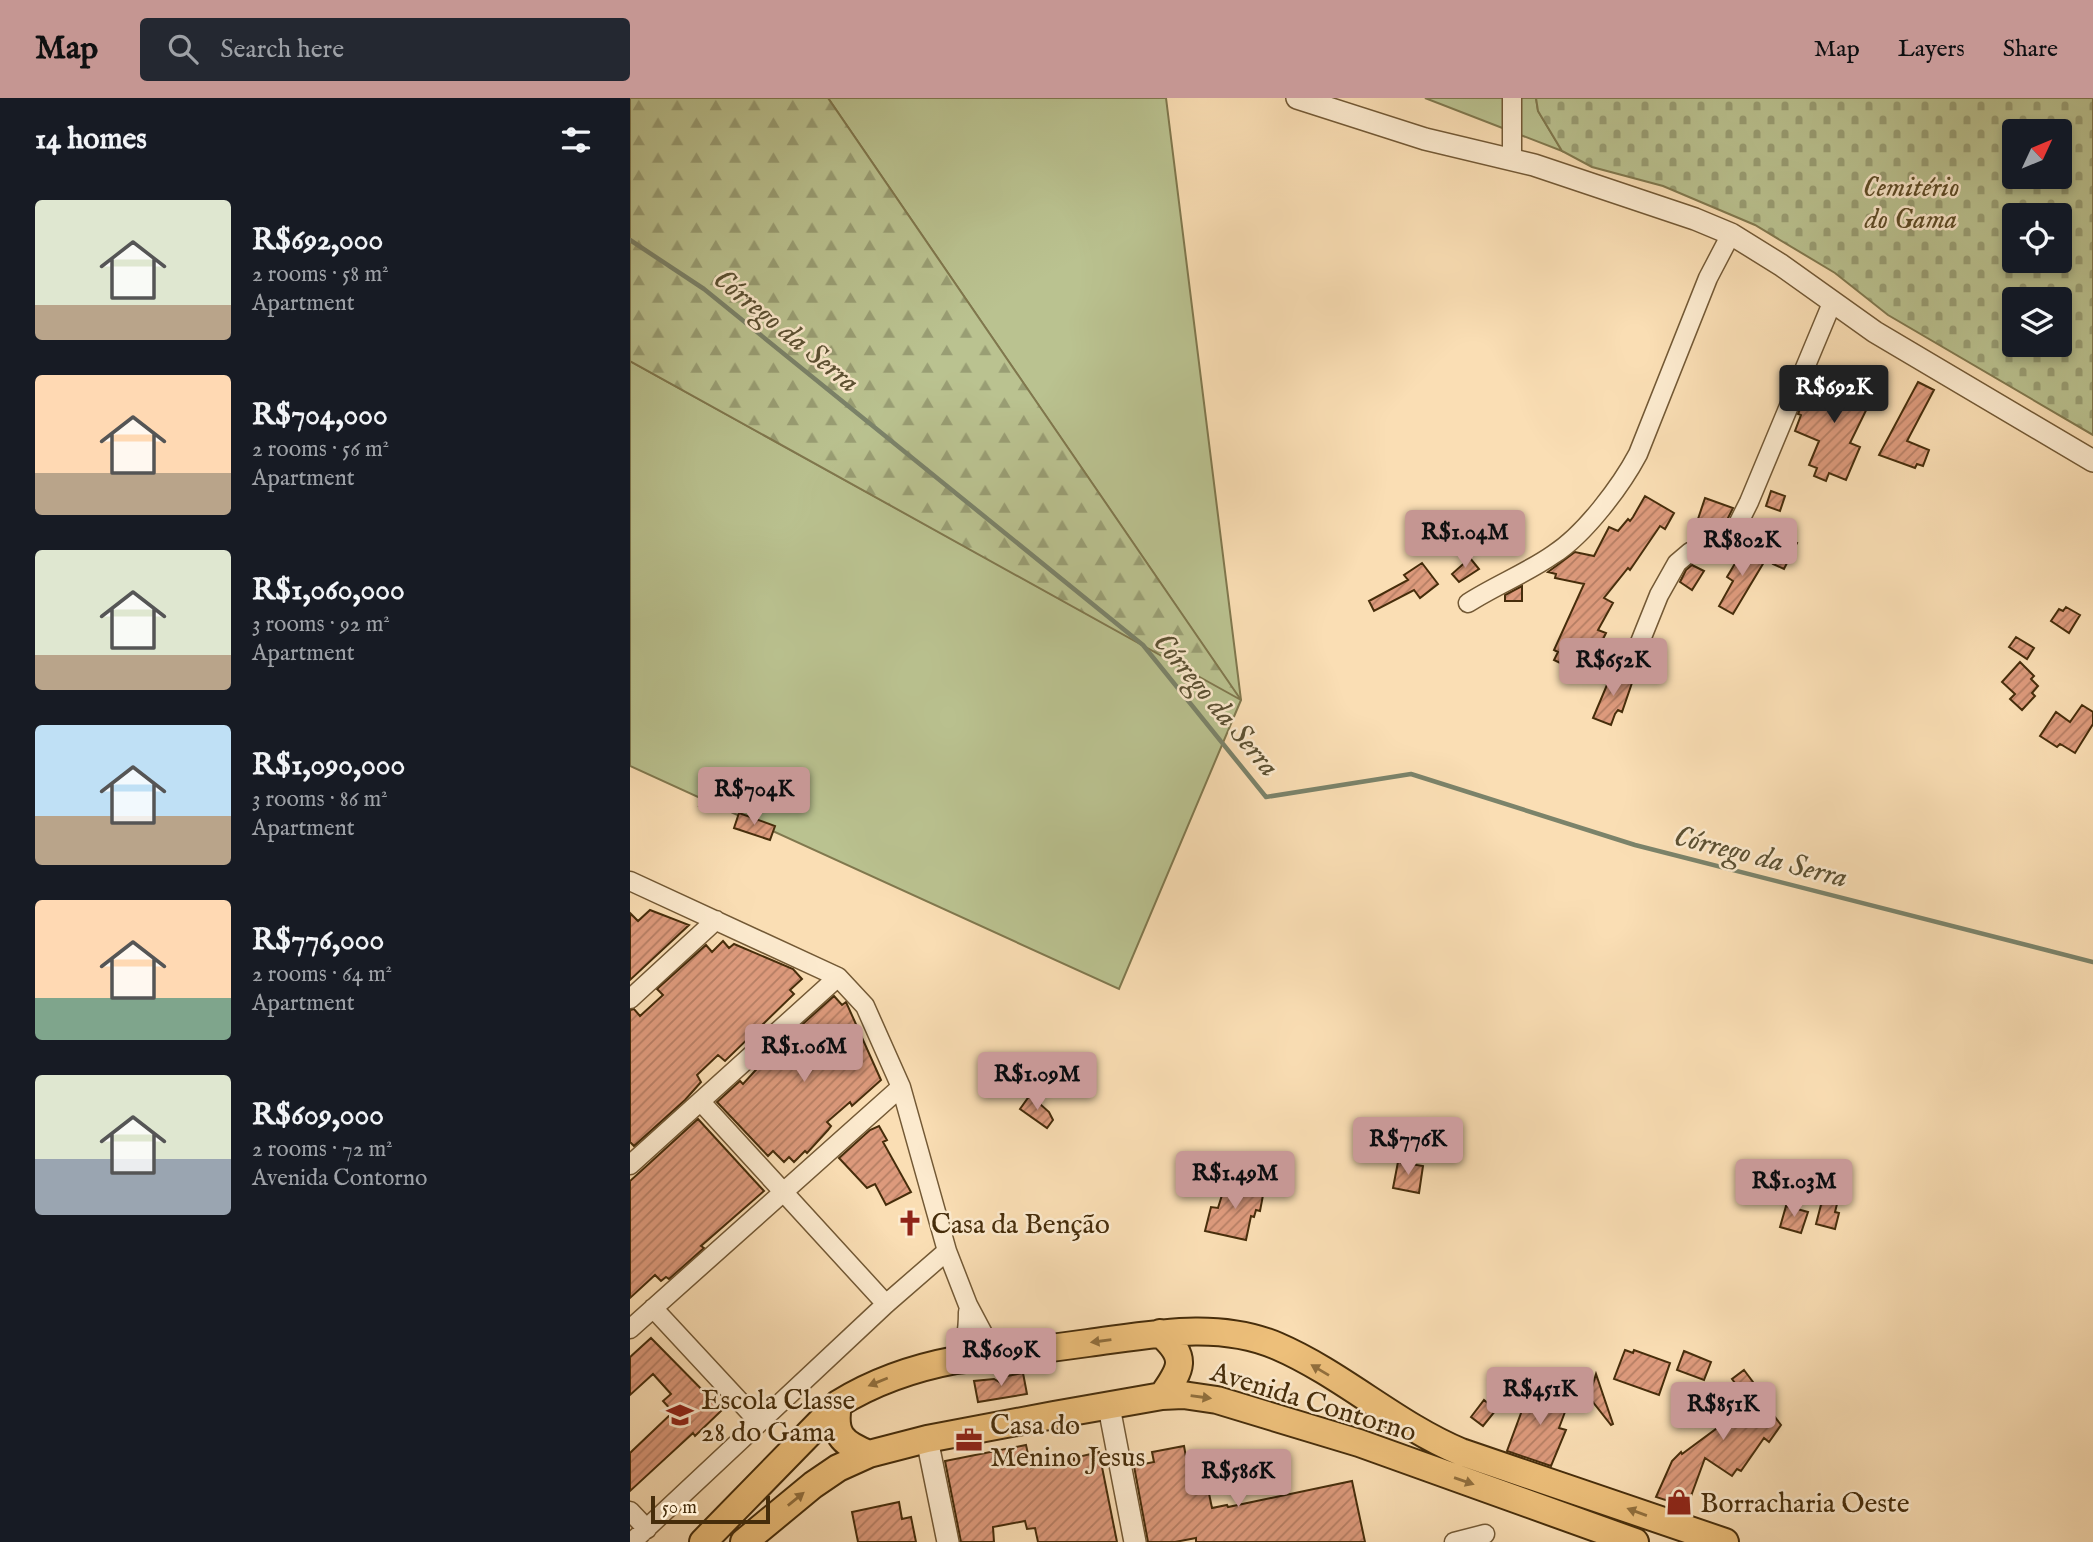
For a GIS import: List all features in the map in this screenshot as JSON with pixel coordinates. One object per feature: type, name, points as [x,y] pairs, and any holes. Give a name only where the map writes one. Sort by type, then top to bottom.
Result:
[{"type":"main road","name":"Avenida Contorno","points":[[703,1542],[838,1404],[864,1388],[896,1375],[956,1360],[1160,1334],[1224,1333],[1275,1345],[1450,1448],[1725,1542]]},
{"type":"main road","points":[[1160,1334],[1174,1348],[1181,1361],[1163,1396]]},
{"type":"main road","name":"Avenida Contorno","points":[[744,1542],[813,1485],[838,1468],[869,1454],[927,1439],[1163,1396],[1199,1396],[1217,1400],[1359,1443],[1635,1542]]},
{"type":"main road","points":[[838,1404],[835,1420],[842,1438],[849,1445],[869,1454]]},
{"type":"main road","points":[[1412,1463],[1450,1448]]},
{"type":"main road","points":[[1562,1516],[1601,1499]]},
{"type":"street","points":[[1297,98],[1425,139],[1512,160],[1695,219],[1731,234],[1927,364],[2093,461]]},
{"type":"street","points":[[1512,98],[1512,160]]},
{"type":"street","points":[[1468,603],[1554,555],[1568,544],[1622,481],[1638,454],[1708,278],[1731,234]]},
{"type":"street","points":[[1632,662],[1659,595],[1677,563],[1690,552],[1705,553],[1723,549],[1733,534],[1749,502],[1832,303]]},
{"type":"street","points":[[630,881],[838,977],[865,1006],[901,1087],[947,1251],[968,1305],[986,1339],[1012,1353]]},
{"type":"street","points":[[630,999],[716,920]]},
{"type":"street","points":[[630,1165],[838,977]]},
{"type":"street","points":[[630,1329],[901,1087]]},
{"type":"street","points":[[701,1102],[886,1304]]},
{"type":"street","points":[[632,1542],[886,1304],[947,1251]]},
{"type":"street","points":[[956,1360],[966,1343],[968,1305]]},
{"type":"street","points":[[653,1308],[759,1422]]},
{"type":"street","points":[[1109,1407],[1136,1542]]},
{"type":"street","points":[[927,1439],[948,1542]]},
{"type":"street","points":[[630,1511],[647,1529]]},
{"type":"street","points":[[1454,1542],[1485,1534]]},
{"type":"green space","points":[[630,98],[828,98],[1241,700],[630,361]]},
{"type":"green space","points":[[828,98],[1166,98],[1241,700],[1119,989],[630,766],[630,361],[1239,698]]},
{"type":"green space","points":[[1425,98],[1536,98],[1538,111],[1562,151]]},
{"type":"green space","name":"Cemitério do Gama","points":[[1536,98],[2093,98],[2093,435],[1888,315],[1835,273],[1755,225],[1663,186],[1592,167],[1562,151],[1538,111]]},
{"type":"building","points":[[1852,376],[1877,388],[1850,443],[1860,447],[1846,480],[1829,473],[1826,481],[1814,476],[1817,468],[1809,465],[1819,441],[1795,431],[1801,415],[1798,414],[1812,380],[1844,394]]},
{"type":"building","points":[[1918,382],[1934,390],[1907,441],[1929,450],[1923,466],[1917,464],[1915,468],[1879,455]]},
{"type":"building","points":[[1771,491],[1785,496],[1780,511],[1766,506]]},
{"type":"building","points":[[1645,496],[1674,513],[1665,529],[1660,526],[1630,570],[1628,568],[1604,598],[1613,603],[1598,630],[1606,633],[1585,675],[1554,660],[1558,652],[1554,650],[1584,584],[1555,578],[1556,574],[1548,572],[1575,552],[1594,556],[1609,527],[1618,531],[1628,519],[1630,521]]},
{"type":"building","points":[[1705,498],[1733,508],[1720,534],[1697,522]]},
{"type":"building","points":[[1786,538],[1797,543],[1784,569],[1773,564]]},
{"type":"building","points":[[1746,545],[1767,557],[1733,614],[1719,606],[1733,581],[1727,577]]},
{"type":"building","points":[[1470,558],[1479,569],[1459,582],[1452,574]]},
{"type":"building","points":[[1422,563],[1438,584],[1420,598],[1414,590],[1374,611],[1369,601],[1408,580],[1404,575]]},
{"type":"building","points":[[1692,565],[1704,571],[1692,590],[1680,582]]},
{"type":"building","points":[[1522,586],[1522,601],[1505,601],[1505,595]]},
{"type":"building","points":[[2066,607],[2080,615],[2069,633],[2051,621],[2059,609],[2063,611]]},
{"type":"building","points":[[2016,637],[2034,648],[2027,659],[2009,647]]},
{"type":"building","points":[[2020,662],[2034,676],[2031,679],[2038,686],[2032,693],[2035,696],[2022,710],[2010,699],[2015,694],[2002,682]]},
{"type":"building","points":[[1612,673],[1633,680],[1622,712],[1618,710],[1611,725],[1593,718]]},
{"type":"building","points":[[2082,705],[2093,712],[2093,724],[2075,753],[2060,744],[2057,747],[2040,736],[2056,712],[2070,722]]},
{"type":"building","points":[[705,787],[729,794],[725,811],[699,806]]},
{"type":"building","points":[[739,813],[775,826],[770,840],[734,828]]},
{"type":"building","points":[[650,910],[689,925],[630,980],[630,913],[638,921]]},
{"type":"building","points":[[723,941],[729,948],[734,944],[793,969],[802,979],[790,990],[794,994],[725,1061],[718,1055],[697,1075],[701,1082],[634,1146],[630,1142],[630,1010],[634,1009],[640,1016],[663,995],[657,989],[706,945],[712,952]]},
{"type":"building","points":[[834,996],[842,1005],[846,1002],[881,1080],[852,1106],[850,1102],[827,1122],[831,1126],[807,1153],[805,1151],[794,1162],[789,1157],[784,1162],[773,1151],[768,1156],[717,1102],[740,1081],[743,1084],[775,1049]]},
{"type":"building","points":[[1030,1095],[1049,1112],[1053,1120],[1047,1128],[1020,1109]]},
{"type":"building","points":[[698,1119],[764,1191],[701,1246],[704,1248],[669,1279],[666,1277],[661,1281],[655,1275],[630,1298],[630,1181]]},
{"type":"building","points":[[879,1126],[887,1140],[883,1142],[911,1192],[886,1205],[875,1184],[867,1188],[839,1158],[870,1130]]},
{"type":"building","points":[[1398,1162],[1423,1166],[1419,1193],[1393,1188]]},
{"type":"building","points":[[1226,1182],[1264,1190],[1260,1211],[1256,1210],[1254,1217],[1251,1216],[1246,1240],[1205,1231],[1211,1207],[1218,1208]]},
{"type":"building","points":[[1822,1201],[1837,1204],[1835,1212],[1839,1213],[1835,1229],[1816,1224]]},
{"type":"building","points":[[1786,1206],[1808,1212],[1801,1233],[1780,1227]]},
{"type":"building","points":[[651,1338],[722,1410],[630,1491],[630,1453],[673,1412],[663,1401],[671,1394],[653,1374],[630,1395],[630,1357]]},
{"type":"building","points":[[1625,1350],[1633,1353],[1634,1350],[1670,1363],[1659,1395],[1614,1379]]},
{"type":"building","points":[[1684,1351],[1711,1362],[1704,1380],[1677,1370]]},
{"type":"building","points":[[1744,1370],[1781,1425],[1769,1442],[1764,1438],[1741,1471],[1737,1469],[1732,1476],[1705,1458],[1687,1507],[1656,1497],[1672,1461],[1736,1414],[1723,1399],[1738,1387],[1732,1379]]},
{"type":"building","points":[[1023,1373],[1027,1394],[978,1402],[974,1381],[994,1379],[1001,1383],[1007,1376]]},
{"type":"building","points":[[1596,1374],[1613,1424],[1611,1425],[1589,1397]]},
{"type":"building","points":[[1531,1386],[1569,1401],[1559,1428],[1566,1430],[1551,1466],[1507,1451]]},
{"type":"building","points":[[1484,1400],[1496,1410],[1483,1426],[1471,1417]]},
{"type":"building","points":[[1026,1445],[1031,1468],[1099,1452],[1117,1542],[1038,1542],[1035,1528],[1027,1529],[1025,1521],[993,1527],[994,1542],[961,1542],[945,1461]]},
{"type":"building","points":[[1184,1446],[1186,1457],[1201,1455],[1212,1508],[1352,1481],[1365,1542],[1196,1542],[1196,1538],[1175,1542],[1148,1542],[1134,1466],[1154,1462],[1152,1452]]},
{"type":"building","points":[[899,1502],[902,1519],[911,1517],[916,1542],[858,1542],[852,1512]]},
{"type":"waterway","name":"Córrego da Serra","points":[[630,240],[704,289],[1143,645],[1266,797],[1411,774],[1635,845],[2093,962]]},
{"type":"place","name":"Casa da Benção","points":[[910,1223]]},
{"type":"place","name":"Escola Classe 28 do Gama","points":[[680,1415]]},
{"type":"place","name":"Casa do Menino Jesus","points":[[969,1440]]},
{"type":"place","name":"Borracharia Oeste","points":[[1679,1502]]}]
